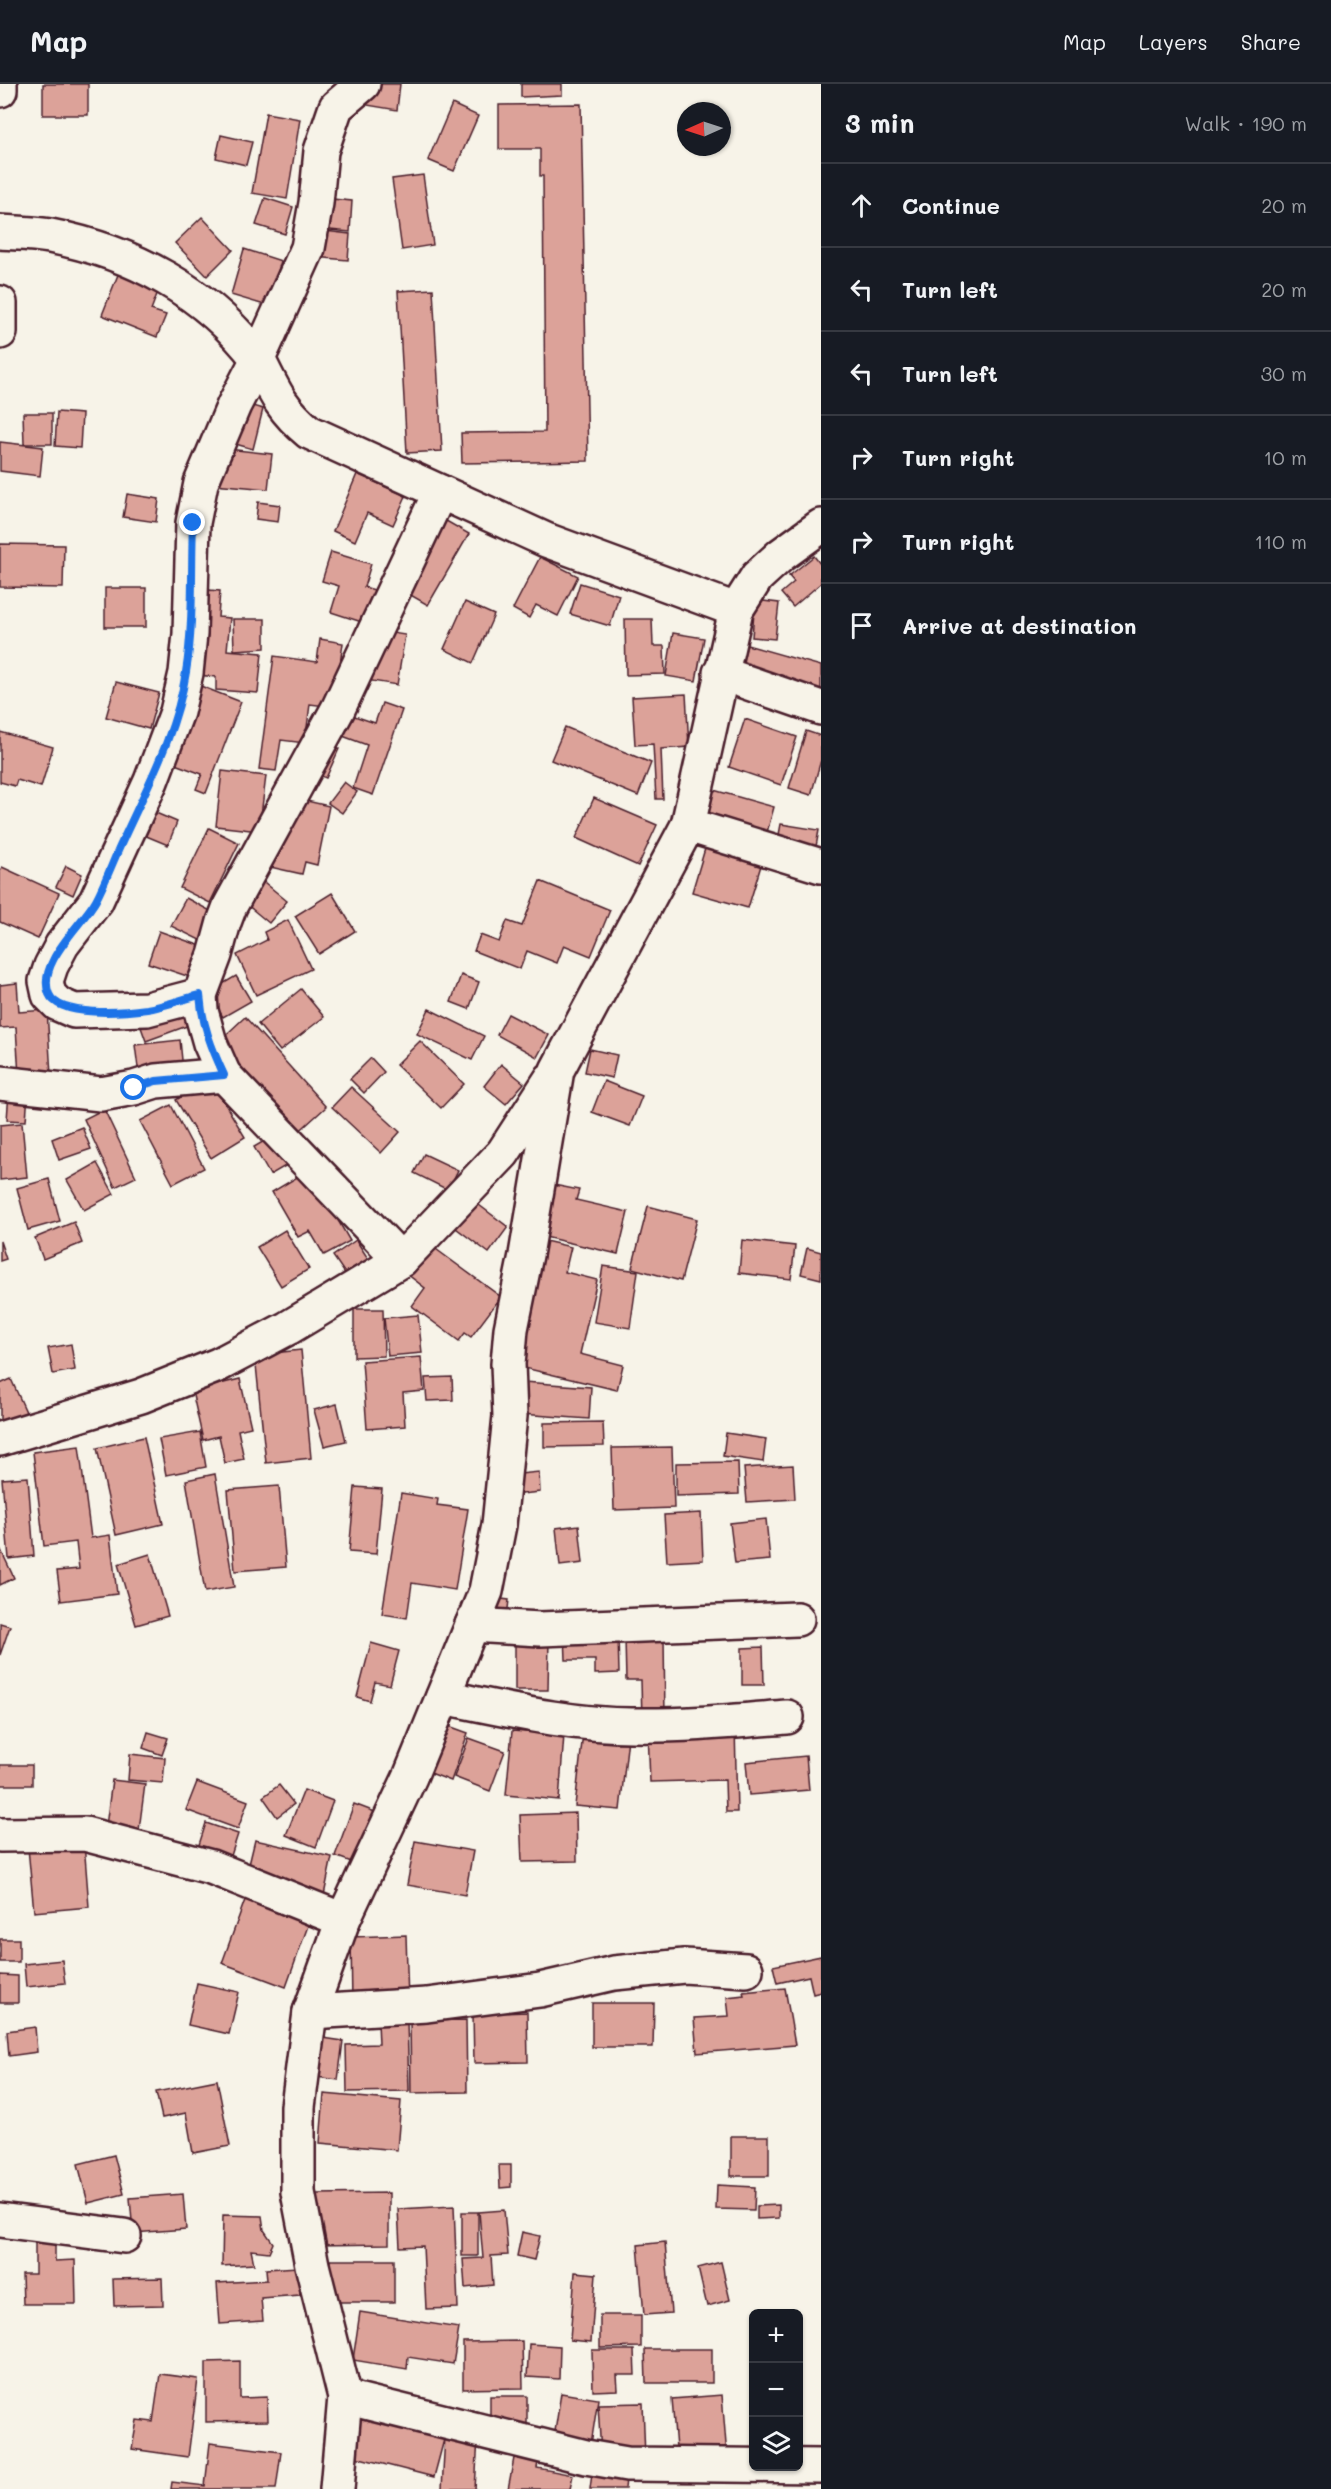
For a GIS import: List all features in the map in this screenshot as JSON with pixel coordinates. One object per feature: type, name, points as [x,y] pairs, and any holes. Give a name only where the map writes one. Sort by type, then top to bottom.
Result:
[{"type":"street","points":[[0,84],[0,90]]},
{"type":"street","points":[[200,995],[147,1009],[74,1011],[58,1005],[49,995],[46,981],[62,945],[96,901],[151,781],[177,712],[186,673],[190,634],[193,523],[201,483],[234,405],[258,359],[308,249],[316,203],[321,151],[336,107],[363,84]]},
{"type":"street","points":[[0,232],[48,235],[94,246],[163,275],[226,321],[258,359],[290,417],[309,432],[546,540],[736,610]]},
{"type":"street","points":[[0,303],[0,332]]},
{"type":"street","points":[[401,1260],[224,1075],[210,1044],[201,1011],[200,995],[230,906],[338,709],[440,492]]},
{"type":"street","points":[[0,1439],[141,1396],[218,1365],[288,1328],[401,1260],[503,1153],[557,1070],[688,825],[720,673],[736,610],[757,577],[781,555],[821,526]]},
{"type":"street","points":[[720,673],[821,708]]},
{"type":"street","points":[[688,825],[821,866]]},
{"type":"street","points":[[337,2489],[345,2397],[312,2265],[298,2192],[298,2107],[310,2012],[343,1920],[410,1777],[486,1591],[495,1553],[510,1416],[508,1364],[511,1329],[526,1255],[557,1070]]},
{"type":"street","points":[[0,1083],[101,1094],[156,1081],[224,1075]]},
{"type":"street","points":[[472,1625],[540,1629],[796,1619]]},
{"type":"street","points":[[443,1697],[553,1717],[630,1725],[696,1724],[787,1717]]},
{"type":"street","points":[[0,1835],[85,1834],[211,1867],[343,1920]]},
{"type":"street","points":[[310,2012],[427,2005],[540,1990],[614,1973],[672,1968],[746,1970]]},
{"type":"street","points":[[0,2220],[124,2235]]},
{"type":"street","points":[[345,2397],[586,2457],[627,2464],[821,2466]]},
{"type":"building","points":[[43,84],[88,84],[88,115],[43,115]]},
{"type":"building","points":[[358,84],[400,84],[397,110],[355,103]]},
{"type":"building","points":[[521,84],[562,84],[562,95],[521,97]]},
{"type":"building","points":[[452,104],[478,116],[454,171],[428,160]]},
{"type":"building","points":[[581,104],[588,461],[462,463],[461,433],[545,432],[543,176],[540,176],[540,149],[499,149],[499,105]]},
{"type":"building","points":[[266,113],[300,119],[287,199],[252,193]]},
{"type":"building","points":[[221,135],[252,142],[246,165],[216,158]]},
{"type":"building","points":[[423,175],[433,245],[402,250],[392,179]]},
{"type":"building","points":[[265,198],[293,207],[285,234],[256,225]]},
{"type":"building","points":[[322,198],[352,201],[350,232],[320,229]]},
{"type":"building","points":[[202,217],[233,250],[207,276],[175,243]]},
{"type":"building","points":[[316,230],[350,234],[348,260],[313,257]]},
{"type":"building","points":[[244,249],[281,261],[268,306],[231,295]]},
{"type":"building","points":[[125,257],[165,273],[151,310],[166,315],[157,337],[102,315]]},
{"type":"building","points":[[433,289],[442,451],[407,453],[398,291]]},
{"type":"building","points":[[235,401],[263,409],[253,449],[225,441]]},
{"type":"building","points":[[57,412],[82,414],[80,448],[55,446]]},
{"type":"building","points":[[23,413],[52,413],[52,444],[24,444]]},
{"type":"building","points":[[0,442],[43,447],[40,476],[0,471]]},
{"type":"building","points":[[219,448],[272,454],[268,489],[214,484]]},
{"type":"building","points":[[357,474],[406,496],[393,525],[367,513],[355,541],[333,531]]},
{"type":"building","points":[[127,494],[159,499],[156,522],[123,517]]},
{"type":"building","points":[[258,502],[280,505],[278,522],[256,519]]},
{"type":"building","points":[[434,514],[469,534],[428,605],[393,585]]},
{"type":"building","points":[[0,544],[64,545],[63,588],[0,587]]},
{"type":"building","points":[[331,552],[371,564],[364,587],[378,591],[368,624],[331,612],[339,586],[322,581]]},
{"type":"building","points":[[814,556],[821,565],[821,583],[793,607],[781,593],[794,582],[789,576]]},
{"type":"building","points":[[540,557],[578,576],[558,616],[536,605],[529,618],[513,609]]},
{"type":"building","points":[[580,583],[619,595],[610,626],[570,614]]},
{"type":"building","points":[[105,588],[146,588],[146,627],[105,627]]},
{"type":"building","points":[[197,589],[220,591],[218,617],[230,618],[227,650],[262,653],[258,693],[216,690],[216,677],[189,674]]},
{"type":"building","points":[[755,600],[779,603],[775,639],[752,637]]},
{"type":"building","points":[[465,602],[494,615],[473,663],[444,649]]},
{"type":"building","points":[[233,619],[265,619],[265,648],[234,650]]},
{"type":"building","points":[[625,619],[652,619],[653,646],[664,646],[665,674],[626,675]]},
{"type":"building","points":[[367,629],[405,635],[397,685],[359,679]]},
{"type":"building","points":[[673,633],[704,638],[696,681],[666,676]]},
{"type":"building","points":[[320,639],[343,643],[334,707],[310,704],[305,743],[281,740],[276,771],[259,769],[274,656],[317,662]]},
{"type":"building","points":[[747,645],[821,666],[821,695],[735,686]]},
{"type":"building","points":[[116,682],[159,693],[149,729],[106,717]]},
{"type":"building","points":[[193,683],[241,702],[206,793],[196,789],[202,774],[164,760]]},
{"type":"building","points":[[686,694],[689,747],[661,749],[663,799],[656,799],[653,744],[635,745],[632,697]]},
{"type":"building","points":[[382,703],[402,710],[373,795],[353,788],[367,745],[329,731],[337,710],[375,723]]},
{"type":"building","points":[[745,719],[797,737],[781,785],[729,767]]},
{"type":"building","points":[[565,727],[651,763],[638,796],[551,760]]},
{"type":"building","points":[[806,731],[821,736],[821,760],[811,795],[789,788]]},
{"type":"building","points":[[0,732],[53,747],[41,787],[17,780],[15,786],[0,782]]},
{"type":"building","points":[[318,740],[339,749],[326,778],[305,769]]},
{"type":"building","points":[[222,771],[266,776],[259,831],[216,826]]},
{"type":"building","points":[[344,782],[357,792],[342,813],[328,803]]},
{"type":"building","points":[[710,789],[774,807],[764,843],[700,824]]},
{"type":"building","points":[[276,794],[329,806],[317,865],[305,862],[302,874],[261,865]]},
{"type":"building","points":[[594,798],[657,825],[638,866],[576,838]]},
{"type":"building","points":[[137,805],[177,822],[168,845],[127,828]]},
{"type":"building","points":[[781,824],[819,830],[815,852],[777,845]]},
{"type":"building","points":[[209,828],[239,843],[210,903],[180,888]]},
{"type":"building","points":[[710,832],[766,849],[748,908],[692,892]]},
{"type":"building","points":[[66,866],[82,874],[73,895],[56,887]]},
{"type":"building","points":[[2,867],[59,893],[38,939],[0,922],[0,871]]},
{"type":"building","points":[[247,868],[287,901],[269,923],[229,890]]},
{"type":"building","points":[[540,881],[610,910],[591,956],[564,945],[557,963],[527,951],[520,969],[474,951],[480,935],[499,942],[507,921],[522,926]]},
{"type":"building","points":[[332,893],[355,931],[319,954],[295,916]]},
{"type":"building","points":[[186,898],[220,916],[206,943],[171,926]]},
{"type":"building","points":[[288,920],[311,969],[256,995],[237,955],[267,940],[264,932]]},
{"type":"building","points":[[159,931],[204,947],[193,978],[148,963]]},
{"type":"building","points":[[461,975],[479,982],[469,1009],[451,1002]]},
{"type":"building","points":[[236,976],[251,1001],[223,1017],[209,992]]},
{"type":"building","points":[[17,983],[19,1012],[47,1010],[51,1075],[19,1076],[16,1027],[0,1028],[0,985]]},
{"type":"building","points":[[182,987],[195,1023],[146,1041],[133,1005]]},
{"type":"building","points":[[301,989],[324,1017],[280,1051],[258,1024]]},
{"type":"building","points":[[429,1009],[484,1036],[472,1060],[417,1034]]},
{"type":"building","points":[[508,1014],[549,1035],[537,1057],[497,1035]]},
{"type":"building","points":[[245,1017],[326,1107],[294,1136],[214,1046]]},
{"type":"building","points":[[180,1040],[183,1070],[139,1075],[135,1045]]},
{"type":"building","points":[[420,1041],[464,1084],[441,1108],[396,1065]]},
{"type":"building","points":[[590,1049],[617,1055],[612,1078],[585,1072]]},
{"type":"building","points":[[371,1058],[384,1072],[364,1093],[350,1079]]},
{"type":"building","points":[[501,1064],[524,1083],[506,1104],[484,1086]]},
{"type":"building","points":[[210,1079],[245,1137],[211,1158],[176,1100]]},
{"type":"building","points":[[604,1081],[642,1096],[630,1126],[592,1112]]},
{"type":"building","points":[[351,1087],[400,1132],[381,1153],[332,1107]]},
{"type":"building","points":[[9,1092],[28,1093],[26,1121],[7,1120]]},
{"type":"building","points":[[171,1105],[204,1168],[173,1184],[140,1121]]},
{"type":"building","points":[[104,1109],[136,1177],[115,1187],[84,1119]]},
{"type":"building","points":[[22,1123],[27,1177],[0,1180],[0,1125]]},
{"type":"building","points":[[82,1127],[91,1149],[59,1160],[52,1139]]},
{"type":"building","points":[[278,1133],[294,1161],[270,1175],[254,1147]]},
{"type":"building","points":[[424,1154],[458,1170],[448,1190],[414,1173]]},
{"type":"building","points":[[97,1163],[114,1194],[84,1210],[67,1180]]},
{"type":"building","points":[[309,1170],[350,1241],[324,1255],[310,1231],[298,1237],[272,1192]]},
{"type":"building","points":[[49,1179],[60,1221],[28,1230],[17,1188]]},
{"type":"building","points":[[544,1183],[579,1190],[576,1200],[628,1212],[618,1254],[532,1234]]},
{"type":"building","points":[[471,1199],[508,1227],[489,1253],[452,1225]]},
{"type":"building","points":[[648,1206],[697,1219],[681,1281],[632,1268]]},
{"type":"building","points":[[74,1222],[82,1243],[43,1259],[35,1238]]},
{"type":"building","points":[[285,1230],[309,1269],[281,1286],[257,1247]]},
{"type":"building","points":[[356,1240],[369,1260],[346,1275],[333,1256]]},
{"type":"building","points":[[541,1240],[571,1247],[565,1272],[597,1280],[580,1354],[623,1365],[617,1390],[512,1365]]},
{"type":"building","points":[[742,1240],[795,1246],[791,1279],[739,1273]]},
{"type":"building","points":[[0,1241],[6,1259],[0,1261]]},
{"type":"building","points":[[429,1244],[501,1297],[471,1337],[465,1333],[459,1341],[412,1306],[425,1288],[407,1274]]},
{"type":"building","points":[[807,1248],[821,1252],[821,1279],[801,1274]]},
{"type":"building","points":[[603,1266],[638,1271],[630,1328],[594,1322]]},
{"type":"building","points":[[354,1309],[383,1309],[384,1356],[354,1357]]},
{"type":"building","points":[[418,1315],[422,1353],[388,1356],[384,1318]]},
{"type":"building","points":[[71,1344],[75,1370],[53,1374],[48,1348]]},
{"type":"building","points":[[301,1350],[311,1458],[266,1463],[255,1355]]},
{"type":"building","points":[[421,1357],[424,1391],[403,1393],[405,1426],[367,1429],[362,1361]]},
{"type":"building","points":[[452,1377],[453,1400],[427,1401],[425,1378]]},
{"type":"building","points":[[11,1379],[26,1412],[0,1424],[0,1384]]},
{"type":"building","points":[[240,1379],[251,1427],[238,1430],[244,1459],[225,1463],[219,1436],[203,1440],[192,1391]]},
{"type":"building","points":[[523,1382],[591,1387],[589,1419],[521,1414]]},
{"type":"building","points":[[337,1404],[346,1441],[324,1446],[314,1410]]},
{"type":"building","points":[[603,1422],[604,1446],[544,1447],[544,1423]]},
{"type":"building","points":[[200,1432],[206,1467],[166,1475],[159,1439]]},
{"type":"building","points":[[726,1433],[766,1439],[763,1462],[723,1456]]},
{"type":"building","points":[[144,1437],[163,1524],[116,1535],[97,1448]]},
{"type":"building","points":[[79,1446],[91,1538],[110,1535],[117,1594],[61,1601],[57,1571],[79,1569],[76,1542],[44,1546],[33,1452]]},
{"type":"building","points":[[672,1447],[674,1508],[614,1510],[612,1448]]},
{"type":"building","points":[[738,1462],[739,1494],[676,1496],[676,1463]]},
{"type":"building","points":[[793,1465],[795,1499],[747,1502],[744,1468]]},
{"type":"building","points":[[539,1472],[540,1492],[512,1495],[510,1475]]},
{"type":"building","points":[[215,1474],[234,1587],[205,1592],[186,1480]]},
{"type":"building","points":[[28,1477],[34,1556],[9,1559],[2,1479]]},
{"type":"building","points":[[279,1486],[286,1567],[235,1571],[228,1490]]},
{"type":"building","points":[[355,1487],[382,1489],[376,1554],[349,1552]]},
{"type":"building","points":[[401,1493],[438,1499],[437,1505],[468,1509],[455,1590],[412,1583],[407,1618],[382,1614]]},
{"type":"building","points":[[701,1513],[703,1560],[667,1562],[664,1515]]},
{"type":"building","points":[[766,1519],[770,1560],[735,1563],[730,1523]]},
{"type":"building","points":[[579,1525],[583,1563],[560,1566],[556,1528]]},
{"type":"building","points":[[0,1548],[14,1578],[0,1585]]},
{"type":"building","points":[[150,1554],[168,1616],[136,1625],[118,1564]]},
{"type":"building","points":[[485,1597],[509,1600],[507,1617],[483,1614]]},
{"type":"building","points":[[0,1623],[10,1626],[0,1655]]},
{"type":"building","points":[[565,1632],[618,1636],[619,1673],[595,1674],[595,1660],[566,1660]]},
{"type":"building","points":[[664,1637],[665,1720],[642,1720],[641,1680],[626,1680],[625,1638]]},
{"type":"building","points":[[515,1638],[549,1638],[548,1690],[515,1690]]},
{"type":"building","points":[[371,1643],[399,1651],[390,1685],[375,1682],[370,1701],[357,1697]]},
{"type":"building","points":[[763,1647],[764,1685],[742,1685],[742,1648]]},
{"type":"building","points":[[584,1724],[629,1729],[620,1810],[575,1806]]},
{"type":"building","points":[[446,1725],[468,1733],[451,1781],[428,1772]]},
{"type":"building","points":[[735,1727],[737,1812],[726,1812],[725,1780],[650,1782],[648,1730]]},
{"type":"building","points":[[512,1731],[564,1735],[559,1800],[506,1795]]},
{"type":"building","points":[[148,1732],[168,1738],[162,1755],[143,1748]]},
{"type":"building","points":[[469,1738],[505,1751],[490,1791],[454,1777]]},
{"type":"building","points":[[130,1754],[165,1758],[163,1783],[128,1780]]},
{"type":"building","points":[[806,1756],[809,1790],[749,1795],[746,1762]]},
{"type":"building","points":[[0,1765],[32,1765],[32,1785],[0,1785]]},
{"type":"building","points":[[112,1780],[145,1784],[139,1830],[106,1826]]},
{"type":"building","points":[[197,1782],[248,1801],[238,1829],[186,1810]]},
{"type":"building","points":[[279,1785],[294,1804],[277,1817],[263,1797]]},
{"type":"building","points":[[304,1790],[333,1801],[316,1847],[286,1835]]},
{"type":"building","points":[[354,1804],[375,1812],[357,1864],[335,1856]]},
{"type":"building","points":[[576,1813],[577,1861],[522,1862],[520,1815]]},
{"type":"building","points":[[206,1823],[238,1834],[229,1862],[197,1851]]},
{"type":"building","points":[[255,1840],[332,1857],[324,1895],[246,1877]]},
{"type":"building","points":[[415,1841],[473,1851],[465,1895],[407,1885]]},
{"type":"building","points":[[84,1843],[89,1907],[34,1912],[28,1848]]},
{"type":"building","points":[[245,1900],[309,1923],[286,1987],[222,1963]]},
{"type":"building","points":[[406,1935],[408,2002],[352,2004],[351,1937]]},
{"type":"building","points":[[0,1939],[19,1939],[19,1962],[0,1962]]},
{"type":"building","points":[[821,1956],[821,1992],[813,1994],[809,1976],[777,1983],[773,1966]]},
{"type":"building","points":[[62,1960],[65,1983],[26,1987],[24,1964]]},
{"type":"building","points":[[0,1975],[18,1976],[18,2003],[0,2003]]},
{"type":"building","points":[[197,1983],[239,1992],[229,2034],[188,2025]]},
{"type":"building","points":[[785,1988],[795,2045],[697,2053],[694,2018],[729,2016],[727,1997],[744,1995],[743,1992]]},
{"type":"building","points":[[592,2003],[654,2003],[653,2047],[592,2047]]},
{"type":"building","points":[[527,2012],[528,2062],[474,2063],[473,2014]]},
{"type":"building","points":[[466,2020],[467,2092],[411,2093],[410,2021]]},
{"type":"building","points":[[407,2021],[409,2091],[347,2092],[346,2045],[379,2044],[378,2022]]},
{"type":"building","points":[[35,2027],[37,2052],[9,2056],[7,2031]]},
{"type":"building","points":[[323,2038],[343,2041],[338,2080],[317,2077]]},
{"type":"building","points":[[217,2080],[230,2146],[193,2153],[186,2113],[162,2118],[156,2092]]},
{"type":"building","points":[[324,2094],[401,2101],[397,2150],[320,2143]]},
{"type":"building","points":[[731,2136],[769,2136],[769,2176],[731,2176]]},
{"type":"building","points":[[114,2155],[124,2194],[88,2203],[78,2164]]},
{"type":"building","points":[[499,2165],[511,2165],[511,2187],[500,2188]]},
{"type":"building","points":[[717,2185],[755,2187],[754,2210],[716,2209]]},
{"type":"building","points":[[389,2193],[389,2244],[317,2245],[316,2194]]},
{"type":"building","points":[[183,2194],[186,2229],[133,2233],[130,2198]]},
{"type":"building","points":[[779,2205],[779,2218],[757,2219],[757,2206]]},
{"type":"building","points":[[454,2206],[458,2308],[426,2309],[423,2246],[400,2247],[398,2209]]},
{"type":"building","points":[[504,2210],[508,2255],[491,2256],[493,2285],[465,2288],[463,2259],[483,2258],[479,2212]]},
{"type":"building","points":[[462,2212],[478,2212],[478,2256],[462,2256]]},
{"type":"building","points":[[223,2215],[262,2216],[264,2230],[273,2243],[269,2252],[251,2250],[254,2264],[222,2266]]},
{"type":"building","points":[[522,2232],[540,2236],[534,2260],[517,2256]]},
{"type":"building","points":[[35,2241],[55,2241],[55,2261],[75,2260],[76,2304],[23,2304],[22,2274],[35,2274]]},
{"type":"building","points":[[665,2242],[671,2313],[644,2315],[638,2245]]},
{"type":"building","points":[[330,2260],[394,2260],[394,2302],[329,2302]]},
{"type":"building","points":[[721,2262],[730,2300],[707,2306],[698,2268]]},
{"type":"building","points":[[298,2267],[300,2295],[261,2298],[263,2321],[220,2324],[217,2283],[267,2280],[266,2269]]},
{"type":"building","points":[[575,2272],[596,2274],[591,2342],[570,2340]]},
{"type":"building","points":[[162,2278],[163,2305],[114,2306],[113,2279]]},
{"type":"building","points":[[360,2312],[459,2328],[453,2364],[408,2357],[407,2369],[353,2360]]},
{"type":"building","points":[[600,2315],[641,2315],[641,2347],[600,2348]]},
{"type":"building","points":[[522,2341],[523,2388],[463,2389],[463,2342]]},
{"type":"building","points":[[529,2344],[560,2346],[559,2379],[527,2377]]},
{"type":"building","points":[[645,2349],[712,2349],[712,2383],[646,2383]]},
{"type":"building","points":[[592,2350],[634,2350],[635,2375],[617,2375],[618,2390],[593,2391]]},
{"type":"building","points":[[240,2361],[240,2398],[267,2397],[268,2421],[206,2422],[206,2362]]},
{"type":"building","points":[[160,2374],[198,2379],[188,2457],[132,2449],[137,2420],[153,2422]]},
{"type":"building","points":[[561,2393],[598,2399],[591,2444],[554,2438]]},
{"type":"building","points":[[722,2395],[727,2457],[677,2461],[672,2399]]},
{"type":"building","points":[[490,2396],[527,2396],[527,2429],[490,2429]]},
{"type":"building","points":[[643,2403],[645,2458],[601,2454],[598,2404]]},
{"type":"building","points":[[356,2409],[446,2432],[434,2477],[344,2454]]},
{"type":"building","points":[[445,2436],[478,2438],[475,2489],[442,2489]]},
{"type":"building","points":[[210,2443],[281,2452],[276,2489],[171,2489],[172,2482],[205,2486]]},
{"type":"building","points":[[514,2458],[538,2462],[537,2468],[573,2475],[570,2489],[508,2489]]},
{"type":"building","points":[[592,2474],[626,2478],[625,2489],[590,2489]]},
{"type":"route","points":[[134,1088],[156,1081],[224,1075],[210,1044],[201,1011],[200,995],[147,1009],[74,1011],[58,1005],[49,995],[46,981],[62,945],[96,901],[151,781],[177,712],[186,673],[190,634],[193,523]]}]
